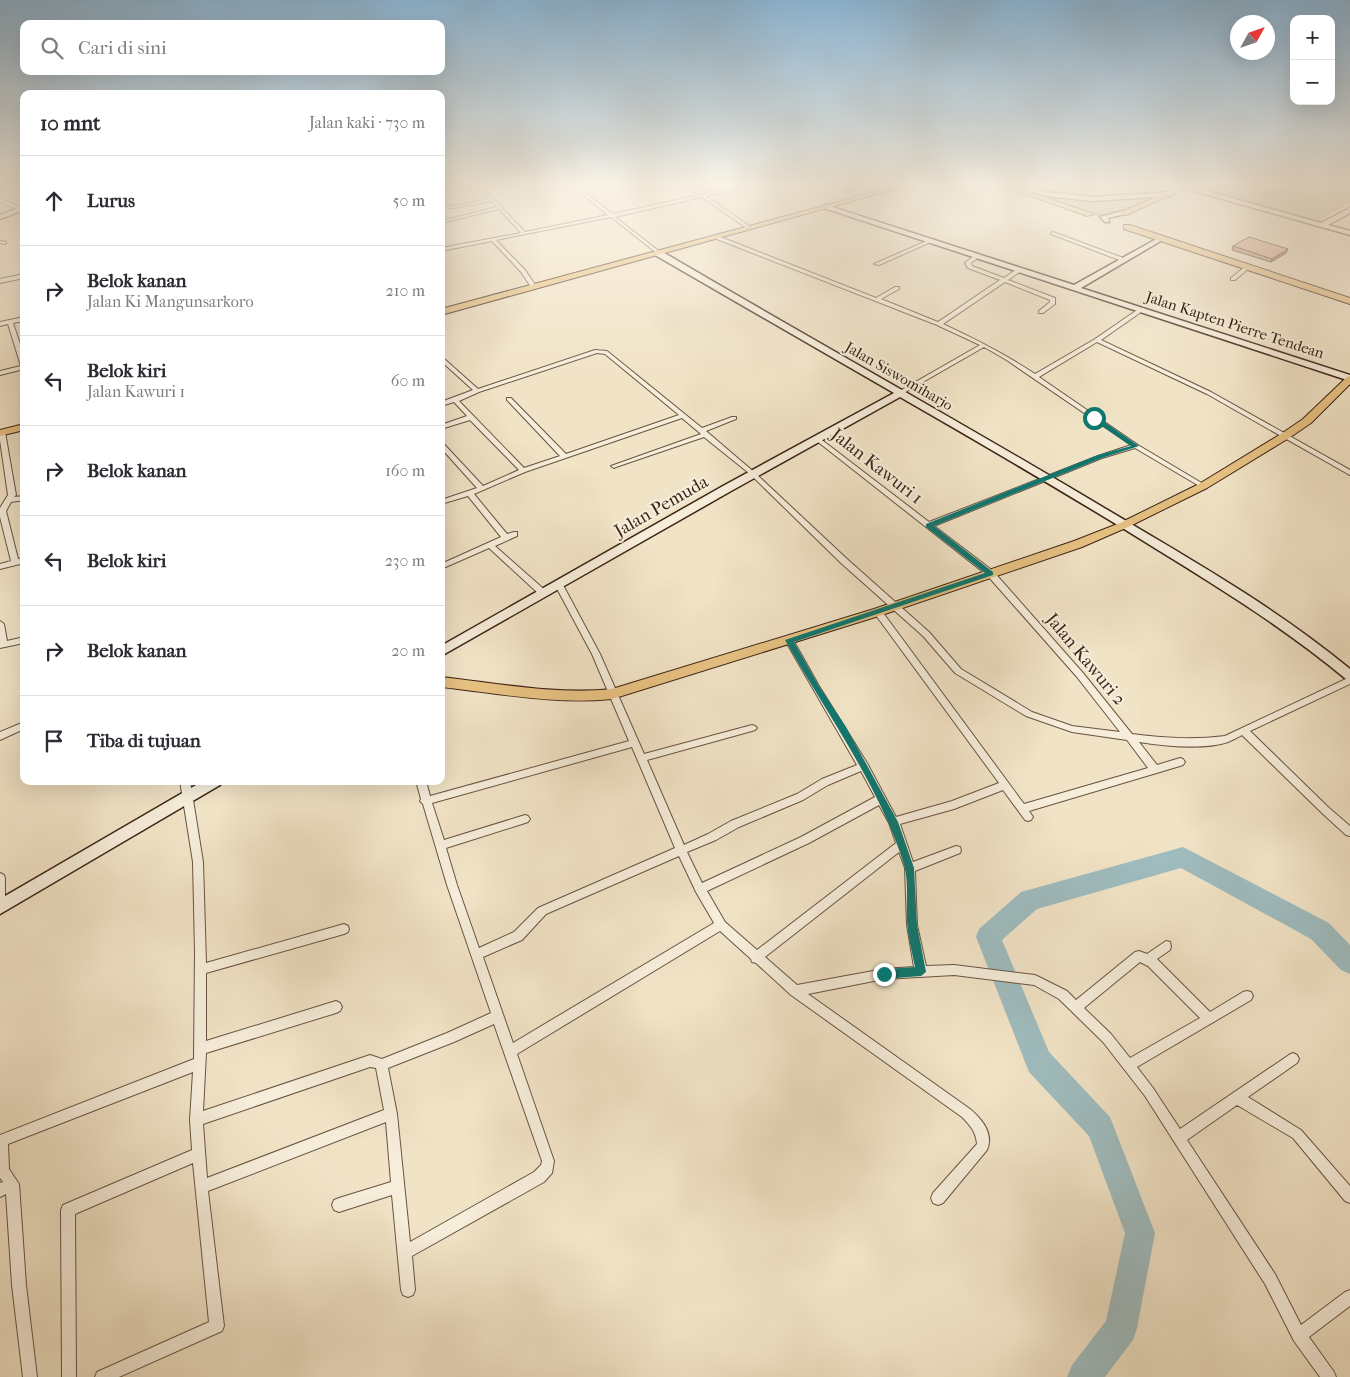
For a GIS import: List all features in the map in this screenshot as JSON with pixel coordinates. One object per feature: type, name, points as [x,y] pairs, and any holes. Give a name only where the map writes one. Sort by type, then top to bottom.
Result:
[{"type":"main road","points":[[445,311],[672,249]]},
{"type":"main road","name":"Jalan Kapten Pierre Tendean","points":[[956,249],[1350,378]]},
{"type":"main road","points":[[1075,288],[1143,249]]},
{"type":"main road","points":[[1195,249],[1350,301]]},
{"type":"main road","name":"Jalan Siswomiharjo","points":[[658,253],[1048,478],[1285,625],[1329,657],[1350,676]]},
{"type":"main road","points":[[445,682],[556,694],[593,696],[612,694],[878,612],[1078,544],[1124,525],[1202,486],[1285,436],[1307,421],[1350,378]]},
{"type":"main road","name":"Jalan Pemuda","points":[[445,650],[752,473],[900,393]]},
{"type":"main road","points":[[1,433],[20,427]]},
{"type":"main road","points":[[0,907],[208,785]]},
{"type":"street","points":[[502,249],[523,271],[533,286]]},
{"type":"street","points":[[653,249],[658,253]]},
{"type":"street","points":[[747,249],[939,324],[984,345],[1007,358],[1136,446],[1202,486]]},
{"type":"street","points":[[877,264],[912,249]]},
{"type":"street","points":[[1096,249],[1124,260]]},
{"type":"street","points":[[977,256],[968,265],[1053,299],[1054,302],[1041,312]]},
{"type":"street","points":[[1234,279],[1247,267]]},
{"type":"street","points":[[939,324],[1019,270]]},
{"type":"street","points":[[0,282],[20,277]]},
{"type":"street","points":[[876,300],[897,288]]},
{"type":"street","points":[[1034,377],[1097,340],[1142,309]]},
{"type":"street","points":[[0,324],[20,319]]},
{"type":"street","points":[[10,322],[20,353]]},
{"type":"street","points":[[1097,340],[1209,393],[1350,473]]},
{"type":"street","points":[[900,393],[984,345]]},
{"type":"street","points":[[445,403],[603,351],[752,473],[844,561],[926,634],[958,671],[1011,705],[1029,714],[1072,729],[1164,742],[1202,742],[1226,739],[1350,680]]},
{"type":"street","points":[[445,366],[477,392]]},
{"type":"street","points":[[0,373],[20,367]]},
{"type":"street","points":[[510,399],[565,457]]},
{"type":"street","points":[[455,400],[523,471]]},
{"type":"street","points":[[445,426],[472,416]]},
{"type":"street","points":[[445,501],[482,490],[523,471],[683,416]]},
{"type":"street","points":[[614,466],[734,418]]},
{"type":"street","points":[[1,433],[12,495],[2,511],[15,562]]},
{"type":"street","name":"Jalan Kawuri 1","points":[[816,438],[990,573]]},
{"type":"street","points":[[929,525],[1100,457],[1136,446]]},
{"type":"street","points":[[445,448],[482,490]]},
{"type":"street","points":[[469,493],[506,538]]},
{"type":"street","points":[[10,500],[20,499]]},
{"type":"street","points":[[445,565],[514,534]]},
{"type":"street","points":[[490,545],[544,593]]},
{"type":"street","points":[[0,567],[20,561]]},
{"type":"street","name":"Jalan Kawuri 2","points":[[990,573],[1080,675],[1154,768]]},
{"type":"street","points":[[559,585],[596,654],[681,850],[720,925],[795,991],[975,1121],[983,1136],[983,1146],[938,1198]]},
{"type":"street","points":[[878,612],[1025,813],[1154,768],[1180,762]]},
{"type":"street","points":[[0,624],[2,645],[20,641]]},
{"type":"street","points":[[789,640],[864,766],[894,822],[910,868],[912,925],[921,972]]},
{"type":"street","points":[[0,736],[20,727]]},
{"type":"street","points":[[641,758],[752,728]]},
{"type":"street","points":[[1244,731],[1350,832]]},
{"type":"street","points":[[425,801],[633,743]]},
{"type":"street","points":[[476,955],[518,936],[542,911],[712,837],[735,824],[800,797],[825,782],[864,766]]},
{"type":"street","points":[[110,1375],[217,1326],[201,1187],[196,1120],[200,1063],[201,952],[198,862],[186,785]]},
{"type":"street","points":[[405,1252],[539,1177],[547,1168],[548,1161],[511,1050],[452,885],[441,844],[425,801],[422,785]]},
{"type":"street","points":[[894,822],[961,803],[1005,785]]},
{"type":"street","points":[[700,889],[805,840],[881,799]]},
{"type":"street","points":[[441,844],[525,819]]},
{"type":"street","points":[[756,958],[901,845]]},
{"type":"street","points":[[910,868],[956,850]]},
{"type":"street","points":[[0,878],[0,907]]},
{"type":"street","points":[[511,1050],[720,925]]},
{"type":"street","points":[[200,970],[344,929]]},
{"type":"street","points":[[1148,959],[1166,946]]},
{"type":"street","points":[[1076,1007],[1139,956],[1148,959],[1209,1019]]},
{"type":"street","points":[[795,991],[861,977],[954,970],[1036,980],[1063,995],[1107,1038],[1130,1065],[1180,1138],[1270,1279],[1299,1336],[1329,1377]]},
{"type":"street","points":[[1130,1065],[1247,996]]},
{"type":"street","points":[[200,1049],[336,1007]]},
{"type":"street","points":[[380,1065],[450,1038],[498,1016]]},
{"type":"street","points":[[1180,1138],[1293,1060]]},
{"type":"street","points":[[196,1120],[370,1061],[377,1062],[380,1065],[391,1114],[408,1290]]},
{"type":"street","points":[[30,1377],[3,1171],[2,1140],[200,1063]]},
{"type":"street","points":[[1238,1098],[1297,1134],[1350,1196]]},
{"type":"street","points":[[201,1187],[391,1114]]},
{"type":"street","points":[[68,1377],[68,1210],[198,1154]]},
{"type":"street","points":[[339,1205],[398,1186]]},
{"type":"street","points":[[1299,1336],[1350,1297]]},
{"type":"building","points":[[1243,249],[1288,249],[1272,259]]},
{"type":"waterway","points":[[1084,1377],[1121,1328],[1140,1233],[1100,1127],[1039,1062],[988,937],[1030,900],[1183,857],[1320,931],[1350,962]]},
{"type":"route","points":[[884,974],[921,972],[912,925],[910,868],[894,822],[864,766],[789,640],[878,612],[990,573],[929,525],[1100,457],[1136,446],[1094,418]]}]
